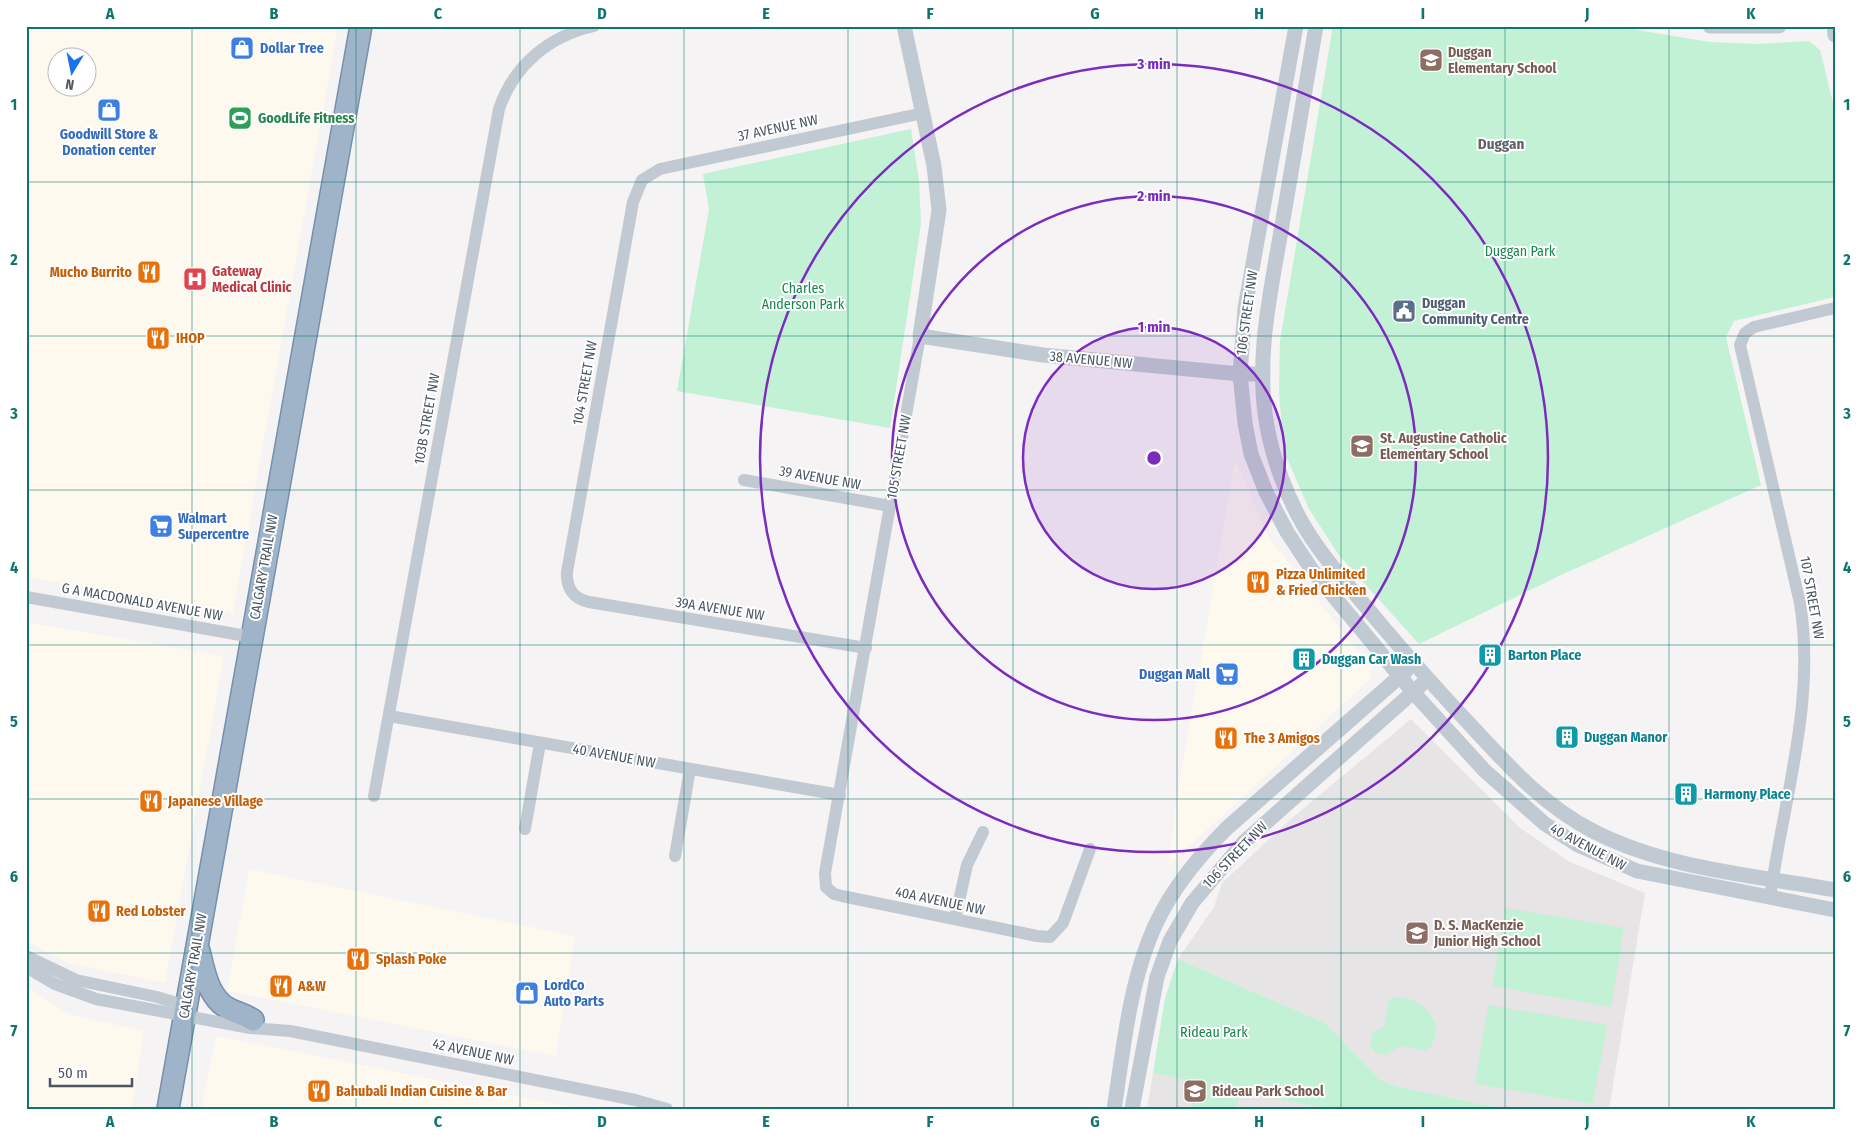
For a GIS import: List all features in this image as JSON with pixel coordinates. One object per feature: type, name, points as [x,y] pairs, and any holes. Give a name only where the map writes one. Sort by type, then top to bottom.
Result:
[{"type":"highway","name":"CALGARY TRAIL NW","points":[[168,1109],[361,26]]},
{"type":"highway","points":[[197,946],[207,981],[218,1000],[228,1008],[263,1024]]},
{"type":"street","name":"103B STREET NW","points":[[374,796],[497,119],[507,90],[533,56],[561,36],[594,26]]},
{"type":"street","name":"105 STREET NW","points":[[826,888],[825,873],[866,648],[937,233],[939,210],[934,166],[904,26]]},
{"type":"street","name":"106 STREET NW","points":[[1296,26],[1245,308],[1240,374],[1245,423],[1251,454],[1266,492],[1286,532],[1312,570],[1400,676]]},
{"type":"street","name":"106 STREET NW","points":[[1132,1109],[1157,977],[1170,942],[1192,903],[1244,842],[1427,679],[1327,558],[1304,526],[1284,485],[1267,426],[1263,374],[1268,311],[1316,26]]},
{"type":"street","points":[[1710,26],[1779,26]]},
{"type":"street","points":[[1834,26],[1835,35]]},
{"type":"street","name":"37 AVENUE NW","points":[[642,180],[660,169],[923,112]]},
{"type":"street","name":"104 STREET NW","points":[[571,592],[566,579],[568,563],[633,202],[642,180]]},
{"type":"street","name":"107 STREET NW","points":[[1770,898],[1803,703],[1805,642],[1800,603],[1741,354],[1743,336],[1754,327],[1835,308]]},
{"type":"street","name":"38 AVENUE NW","points":[[920,336],[1043,355],[1240,374],[1263,374]]},
{"type":"street","name":"39 AVENUE NW","points":[[744,480],[890,506]]},
{"type":"street","name":"39A AVENUE NW","points":[[571,592],[582,601],[866,648]]},
{"type":"street","name":"G A MACDONALD AVENUE NW","points":[[26,597],[252,637]]},
{"type":"street","name":"106 STREET NW","points":[[1114,1109],[1138,970],[1149,939],[1173,894],[1202,854],[1227,828],[1414,664]]},
{"type":"street","name":"40 AVENUE NW","points":[[1400,676],[1484,770],[1545,824],[1578,845],[1609,860],[1653,876],[1835,910]]},
{"type":"street","name":"40 AVENUE NW","points":[[1427,679],[1536,792],[1592,830],[1622,844],[1662,858],[1835,890]]},
{"type":"street","name":"40 AVENUE NW","points":[[389,716],[840,795]]},
{"type":"street","points":[[524,829],[540,742]]},
{"type":"street","points":[[675,856],[690,769]]},
{"type":"street","points":[[955,919],[967,865],[983,832]]},
{"type":"street","name":"40A AVENUE NW","points":[[826,888],[834,894],[842,896],[1036,936],[1050,937],[1062,923],[1090,849]]},
{"type":"street","name":"42 AVENUE NW","points":[[26,956],[76,980],[157,996],[186,1011],[250,1028],[263,1024]]},
{"type":"street","name":"42 AVENUE NW","points":[[26,967],[55,984],[84,996],[263,1024],[626,1098],[668,1109]]},
{"type":"shaded area","points":[[26,26],[338,26],[233,612],[26,577]]},
{"type":"shaded area","name":"Duggan Mall","points":[[1235,460],[1269,538],[1371,668],[1370,679],[1168,866],[1179,785]]},
{"type":"shaded area","points":[[26,622],[224,656],[165,983],[68,963],[26,941]]},
{"type":"shaded area","name":"D. S. MacKenzie Junior High School","points":[[1411,719],[1520,828],[1570,862],[1645,893],[1609,1109],[1506,1109],[1399,1087],[1380,1080],[1325,1023],[1178,959],[1214,907],[1222,883],[1291,819]]},
{"type":"shaded area","points":[[249,869],[575,936],[556,1056],[227,991]]},
{"type":"shaded area","points":[[26,986],[69,1014],[144,1031],[132,1109],[26,1109]]},
{"type":"shaded area","points":[[216,1036],[581,1109],[201,1109]]},
{"type":"shaded area","name":"Rideau Park School","points":[[1153,1073],[1328,1109],[1147,1109]]},
{"type":"green space","name":"Duggan Park","points":[[1333,26],[1613,26],[1710,42],[1757,44],[1809,41],[1820,50],[1835,111],[1835,297],[1734,321],[1726,337],[1761,485],[1559,576],[1419,644],[1338,554],[1309,509],[1284,451],[1279,392],[1280,341]]},
{"type":"green space","name":"Charles Anderson Park","points":[[911,129],[919,181],[921,224],[890,428],[677,391],[709,209],[703,174]]},
{"type":"green space","points":[[1505,908],[1624,928],[1611,1007],[1492,986]]},
{"type":"green space","name":"Rideau Park","points":[[1178,959],[1325,1023],[1380,1080],[1399,1087],[1506,1109],[1328,1109],[1240,1091],[1236,1109],[1192,1109],[1196,1082],[1153,1073],[1165,998]]},
{"type":"green space","points":[[1395,997],[1406,998],[1424,1007],[1435,1022],[1436,1032],[1427,1051],[1399,1046],[1386,1055],[1376,1053],[1370,1046],[1372,1034],[1384,1026],[1389,1000]]},
{"type":"green space","points":[[1488,1005],[1607,1025],[1593,1104],[1475,1084]]},
{"type":"place","name":"Dollar Tree","points":[[242,48]]},
{"type":"place","name":"Duggan Elementary School","points":[[1431,60]]},
{"type":"place","name":"Goodwill Store & Donation center","points":[[109,110]]},
{"type":"place","name":"GoodLife Fitness","points":[[240,118]]},
{"type":"place","name":"Mucho Burrito","points":[[149,272]]},
{"type":"place","name":"Gateway Medical Clinic","points":[[195,279]]},
{"type":"place","name":"Duggan Community Centre","points":[[1404,311]]},
{"type":"place","name":"IHOP","points":[[158,338]]},
{"type":"place","name":"St. Augustine Catholic Elementary School","points":[[1362,446]]},
{"type":"place","name":"Walmart Supercentre","points":[[161,526]]},
{"type":"place","name":"Pizza Unlimited & Fried Chicken","points":[[1258,582]]},
{"type":"place","name":"Barton Place","points":[[1490,655]]},
{"type":"place","name":"Duggan Car Wash","points":[[1304,659]]},
{"type":"place","name":"Duggan Mall","points":[[1227,674]]},
{"type":"place","name":"Duggan Manor","points":[[1567,737]]},
{"type":"place","name":"The 3 Amigos","points":[[1226,738]]},
{"type":"place","name":"Harmony Place","points":[[1686,794]]},
{"type":"place","name":"Japanese Village","points":[[151,801]]},
{"type":"place","name":"Red Lobster","points":[[99,911]]},
{"type":"place","name":"D. S. MacKenzie Junior High School","points":[[1417,933]]},
{"type":"place","name":"Splash Poke","points":[[358,959]]},
{"type":"place","name":"A&W","points":[[281,986]]},
{"type":"place","name":"LordCo Auto Parts","points":[[527,993]]},
{"type":"place","name":"Bahubali Indian Cuisine & Bar","points":[[319,1091]]},
{"type":"place","name":"Rideau Park School","points":[[1195,1091]]},
{"type":"district","name":"Duggan","points":[[1501,144]]}]
